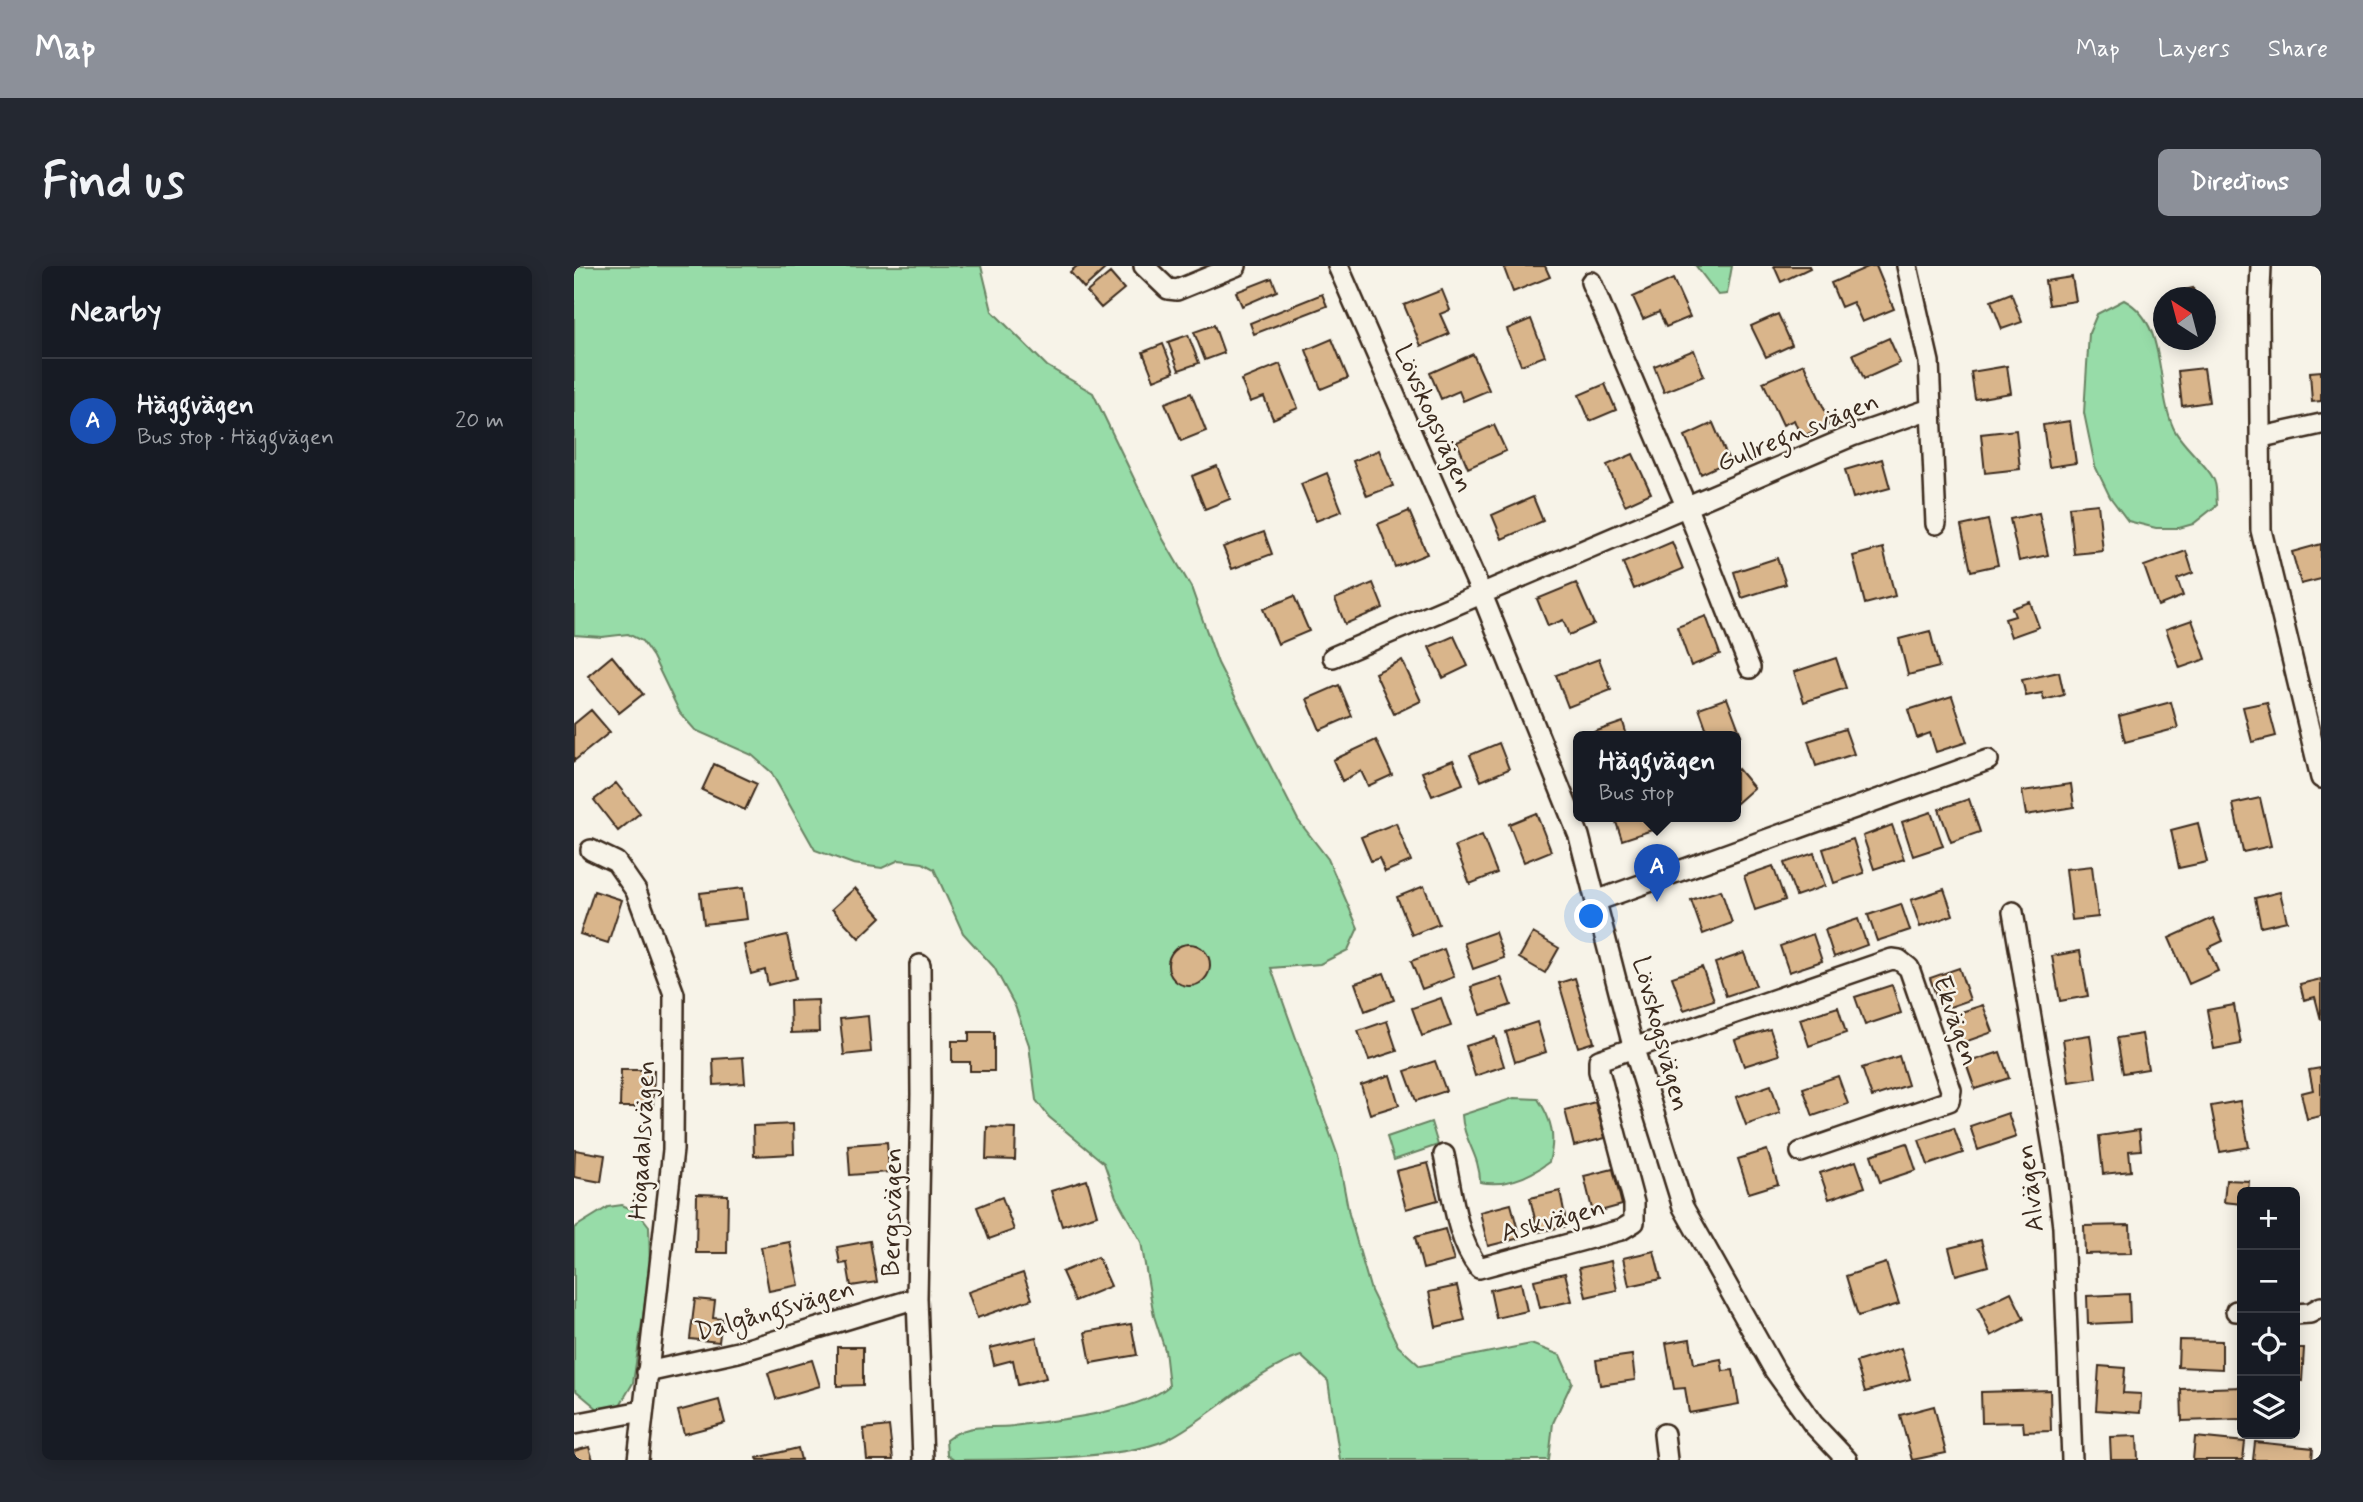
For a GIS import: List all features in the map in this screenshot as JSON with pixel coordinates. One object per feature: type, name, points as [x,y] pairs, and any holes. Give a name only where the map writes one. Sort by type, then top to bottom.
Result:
[{"type":"street","points":[[1144,266],[1168,289],[1177,290],[1236,266]]},
{"type":"street","name":"Lövskogsvägen","points":[[1338,266],[1481,592],[1578,836],[1633,1046],[1683,1207],[1775,1371],[1813,1424],[1847,1460]]},
{"type":"street","points":[[1907,266],[1930,362],[1936,524]]},
{"type":"street","points":[[2261,266],[2261,530],[2321,778]]},
{"type":"street","points":[[1591,282],[1687,508],[1750,668]]},
{"type":"street","name":"Gullregnsvägen","points":[[1481,592],[1687,508],[1852,436],[1930,410]]},
{"type":"street","points":[[2262,437],[2321,425]]},
{"type":"street","points":[[1333,657],[1481,592]]},
{"type":"street","points":[[1596,901],[1988,760]]},
{"type":"street","name":"Högadalsvägen","points":[[591,850],[616,862],[636,891],[674,994],[673,1150],[638,1460]]},
{"type":"street","name":"Alvägen","points":[[2013,912],[2055,1158],[2063,1227],[2072,1460]]},
{"type":"street","name":"Ekvägen","points":[[1633,1046],[1892,960],[1905,963],[1951,1090],[1949,1101],[1801,1152]]},
{"type":"street","name":"Bergsvägen","points":[[920,965],[921,1094],[917,1298],[923,1460]]},
{"type":"street","name":"Askvägen","points":[[1444,1155],[1463,1232],[1473,1260],[1479,1268],[1621,1230],[1634,1222],[1634,1203],[1599,1071],[1599,1060],[1633,1046]]},
{"type":"street","name":"Dalgångsvägen","points":[[648,1372],[738,1352],[917,1298]]},
{"type":"street","points":[[2300,1314],[2310,1313],[2321,1307]]},
{"type":"street","points":[[574,1424],[642,1411]]},
{"type":"street","points":[[1664,1434],[1667,1460]]},
{"type":"green space","points":[[574,266],[981,266],[992,311],[1047,366],[1093,393],[1163,539],[1191,587],[1218,663],[1298,820],[1328,859],[1358,928],[1348,950],[1320,964],[1271,968],[1338,1156],[1349,1214],[1371,1291],[1398,1346],[1420,1366],[1531,1344],[1560,1355],[1572,1382],[1553,1423],[1549,1460],[1340,1460],[1328,1381],[1301,1356],[1265,1373],[1166,1440],[1146,1447],[1093,1455],[1032,1459],[954,1460],[947,1455],[946,1440],[970,1428],[1013,1426],[1095,1414],[1137,1403],[1169,1386],[1165,1350],[1154,1316],[1141,1242],[1116,1197],[1104,1163],[1049,1117],[1036,1100],[1029,1045],[1015,1006],[994,967],[963,933],[934,869],[923,863],[899,860],[882,868],[853,864],[815,850],[771,772],[752,755],[695,730],[680,713],[653,657],[642,641],[628,634],[602,637],[574,635]]},
{"type":"green space","points":[[1696,266],[1732,266],[1727,294],[1718,295]]},
{"type":"green space","points":[[2124,300],[2138,310],[2148,324],[2153,336],[2153,350],[2157,350],[2173,427],[2212,476],[2216,485],[2217,505],[2193,524],[2179,528],[2156,528],[2128,521],[2110,497],[2095,466],[2084,413],[2089,333],[2097,314]]},
{"type":"green space","points":[[1514,1098],[1538,1099],[1543,1107],[1552,1137],[1549,1162],[1517,1180],[1480,1182],[1462,1115]]},
{"type":"green space","points":[[1431,1122],[1438,1145],[1394,1160],[1387,1137]]},
{"type":"green space","points":[[622,1205],[638,1212],[649,1226],[650,1269],[633,1383],[620,1405],[599,1410],[574,1389],[574,1228],[608,1207]]},
{"type":"building","points":[[1077,266],[1106,268],[1084,288],[1070,272]]},
{"type":"building","points":[[1545,266],[1550,277],[1513,292],[1504,268]]},
{"type":"building","points":[[1774,266],[1809,266],[1810,268],[1781,282]]},
{"type":"building","points":[[1870,266],[1876,266],[1894,309],[1862,322],[1853,302],[1841,307],[1831,283]]},
{"type":"building","points":[[1110,273],[1124,289],[1101,308],[1087,292]]},
{"type":"building","points":[[2072,277],[2076,301],[2049,305],[2045,281]]},
{"type":"building","points":[[1272,278],[1277,291],[1242,306],[1236,292]]},
{"type":"building","points":[[1673,279],[1690,317],[1666,327],[1659,312],[1643,319],[1633,297]]},
{"type":"building","points":[[1442,290],[1450,310],[1440,314],[1449,334],[1421,346],[1404,305]]},
{"type":"building","points":[[2011,293],[2022,322],[2002,329],[1991,301]]},
{"type":"building","points":[[1322,294],[1327,306],[1254,334],[1250,323]]},
{"type":"building","points":[[1778,314],[1792,345],[1766,357],[1751,326]]},
{"type":"building","points":[[1531,319],[1545,356],[1521,365],[1507,329]]},
{"type":"building","points":[[1214,325],[1224,353],[1205,360],[1194,332]]},
{"type":"building","points":[[1188,335],[1199,363],[1179,370],[1168,342]]},
{"type":"building","points":[[1889,338],[1900,363],[1864,379],[1853,354]]},
{"type":"building","points":[[1332,339],[1348,378],[1321,389],[1306,350]]},
{"type":"building","points":[[1163,344],[1174,372],[1154,380],[1143,352]]},
{"type":"building","points":[[1694,350],[1704,376],[1664,392],[1654,366]]},
{"type":"building","points":[[1473,354],[1489,390],[1463,401],[1459,391],[1441,399],[1430,373]]},
{"type":"building","points":[[1280,364],[1298,408],[1273,419],[1264,397],[1250,402],[1241,380]]},
{"type":"building","points":[[1804,364],[1831,424],[1801,437],[1794,420],[1783,425],[1763,382]]},
{"type":"building","points":[[2007,366],[2011,393],[1975,399],[1971,372]]},
{"type":"building","points":[[2204,368],[2209,402],[2182,406],[2178,371]]},
{"type":"building","points":[[2321,371],[2321,401],[2312,402],[2310,372]]},
{"type":"building","points":[[1605,384],[1616,410],[1590,421],[1579,395]]},
{"type":"building","points":[[1191,393],[1206,431],[1181,441],[1165,403]]},
{"type":"building","points":[[2070,421],[2076,463],[2049,467],[2043,425]]},
{"type":"building","points":[[1713,423],[1729,461],[1701,474],[1685,436]]},
{"type":"building","points":[[1494,425],[1506,451],[1468,468],[1457,442]]},
{"type":"building","points":[[2016,430],[2020,469],[1985,473],[1981,434]]},
{"type":"building","points":[[1379,450],[1393,486],[1367,496],[1353,461]]},
{"type":"building","points":[[1633,454],[1651,493],[1625,505],[1607,465]]},
{"type":"building","points":[[1882,459],[1890,488],[1853,498],[1845,470]]},
{"type":"building","points":[[1217,466],[1230,499],[1205,509],[1192,476]]},
{"type":"building","points":[[1327,473],[1342,511],[1316,521],[1301,484]]},
{"type":"building","points":[[1533,497],[1543,521],[1502,539],[1492,515]]},
{"type":"building","points":[[2098,504],[2103,551],[2074,554],[2069,507]]},
{"type":"building","points":[[1409,511],[1427,554],[1395,567],[1378,524]]},
{"type":"building","points":[[2039,513],[2048,555],[2019,561],[2010,519]]},
{"type":"building","points":[[1988,520],[1998,565],[1971,571],[1961,526]]},
{"type":"building","points":[[1264,532],[1272,554],[1232,569],[1223,547]]},
{"type":"building","points":[[1672,542],[1683,569],[1634,589],[1623,563]]},
{"type":"building","points":[[2321,544],[2321,579],[2301,584],[2292,552]]},
{"type":"building","points":[[1883,548],[1895,596],[1865,604],[1853,556]]},
{"type":"building","points":[[2186,551],[2193,573],[2177,579],[2183,596],[2158,606],[2144,566]]},
{"type":"building","points":[[1777,558],[1786,584],[1742,598],[1734,572]]},
{"type":"building","points":[[1373,583],[1383,608],[1345,624],[1335,599]]},
{"type":"building","points":[[1576,583],[1594,624],[1569,635],[1563,620],[1548,626],[1537,599]]},
{"type":"building","points":[[1294,596],[1309,631],[1278,644],[1263,609]]},
{"type":"building","points":[[2030,602],[2039,627],[2011,637],[2005,619],[2015,616],[2012,608]]},
{"type":"building","points":[[1706,616],[1720,654],[1691,666],[1677,627]]},
{"type":"building","points":[[2192,620],[2206,659],[2180,668],[2166,629]]},
{"type":"building","points":[[1930,631],[1939,667],[1908,675],[1899,639]]},
{"type":"building","points":[[1454,636],[1468,666],[1443,678],[1429,647]]},
{"type":"building","points":[[612,656],[643,694],[619,713],[588,676]]},
{"type":"building","points":[[1836,658],[1846,688],[1804,702],[1794,672]]},
{"type":"building","points":[[1599,659],[1611,690],[1568,707],[1556,675]]},
{"type":"building","points":[[1402,660],[1421,701],[1394,714],[1375,673]]},
{"type":"building","points":[[2059,672],[2064,695],[2044,700],[2042,693],[2026,696],[2022,680]]},
{"type":"building","points":[[1339,685],[1352,716],[1320,730],[1307,699]]},
{"type":"building","points":[[1952,696],[1967,742],[1936,752],[1930,733],[1917,738],[1908,710]]},
{"type":"building","points":[[1727,698],[1739,731],[1707,731],[1699,708]]},
{"type":"building","points":[[2171,702],[2178,728],[2125,742],[2119,716]]},
{"type":"building","points":[[2267,702],[2276,736],[2252,742],[2243,707]]},
{"type":"building","points":[[591,710],[610,732],[574,761],[574,724]]},
{"type":"building","points":[[1623,722],[1626,731],[1597,731]]},
{"type":"building","points":[[1845,729],[1854,754],[1816,766],[1808,741]]},
{"type":"building","points":[[1376,740],[1392,775],[1368,786],[1361,771],[1342,781],[1333,760]]},
{"type":"building","points":[[1499,743],[1509,769],[1481,781],[1470,755]]},
{"type":"building","points":[[1453,760],[1463,784],[1432,796],[1422,772]]},
{"type":"building","points":[[714,764],[757,784],[745,810],[702,790]]},
{"type":"building","points":[[1741,773],[1754,788],[1741,800]]},
{"type":"building","points":[[616,783],[640,813],[618,831],[594,800]]},
{"type":"building","points":[[2071,784],[2074,807],[2026,815],[2022,791]]},
{"type":"building","points":[[2260,798],[2271,846],[2243,852],[2233,804]]},
{"type":"building","points":[[1969,799],[1980,832],[1951,842],[1939,809]]},
{"type":"building","points":[[1931,812],[1943,846],[1913,856],[1902,822]]},
{"type":"building","points":[[1536,813],[1551,851],[1524,862],[1509,824]]},
{"type":"building","points":[[1616,822],[1656,822],[1658,828],[1622,840]]},
{"type":"building","points":[[1396,823],[1411,861],[1385,872],[1379,858],[1371,861],[1361,837]]},
{"type":"building","points":[[2198,823],[2207,862],[2179,868],[2171,830]]},
{"type":"building","points":[[1892,825],[1904,859],[1874,869],[1863,836]]},
{"type":"building","points":[[1482,835],[1497,873],[1470,884],[1455,846]]},
{"type":"building","points":[[1853,839],[1864,873],[1834,883],[1823,849]]},
{"type":"building","points":[[1814,853],[1825,886],[1796,896],[1784,863]]},
{"type":"building","points":[[1773,866],[1785,900],[1755,910],[1744,876]]},
{"type":"building","points":[[2092,866],[2098,917],[2072,920],[2066,869]]},
{"type":"building","points":[[1424,886],[1439,924],[1412,935],[1397,897]]},
{"type":"building","points":[[743,888],[747,919],[704,924],[700,893]]},
{"type":"building","points":[[855,888],[881,917],[859,938],[832,909]]},
{"type":"building","points":[[1944,889],[1953,915],[1920,927],[1911,900]]},
{"type":"building","points":[[1721,890],[1732,923],[1703,934],[1691,900]]},
{"type":"building","points":[[594,891],[622,900],[608,943],[580,934]]},
{"type":"building","points":[[2280,892],[2287,921],[2261,927],[2255,898]]},
{"type":"building","points":[[1901,904],[1910,930],[1877,941],[1868,915]]},
{"type":"building","points":[[2213,918],[2223,941],[2208,948],[2218,971],[2189,984],[2169,938]]},
{"type":"building","points":[[1858,919],[1867,945],[1834,957],[1825,930]]},
{"type":"building","points":[[1495,932],[1504,958],[1473,969],[1464,943]]},
{"type":"building","points":[[1533,933],[1559,948],[1545,973],[1519,958]]},
{"type":"building","points":[[1813,934],[1822,961],[1789,972],[1780,946]]},
{"type":"building","points":[[787,935],[796,978],[768,985],[765,970],[751,974],[744,945]]},
{"type":"building","points":[[1189,944],[1204,950],[1210,965],[1204,980],[1189,986],[1174,980],[1168,965],[1174,950]]},
{"type":"building","points":[[1444,949],[1454,977],[1422,989],[1411,961]]},
{"type":"building","points":[[2080,951],[2088,996],[2060,1001],[2052,956]]},
{"type":"building","points":[[1744,953],[1756,986],[1726,996],[1715,963]]},
{"type":"building","points":[[1702,967],[1714,1000],[1684,1010],[1672,977]]},
{"type":"building","points":[[1959,968],[1970,1000],[1941,1010],[1930,978]]},
{"type":"building","points":[[1384,973],[1394,1000],[1365,1011],[1355,983]]},
{"type":"building","points":[[1501,977],[1511,1005],[1481,1015],[1471,987]]},
{"type":"building","points":[[1575,978],[1594,1042],[1578,1047],[1559,983]]},
{"type":"building","points":[[2321,979],[2321,1020],[2315,997],[2304,1000],[2300,984]]},
{"type":"building","points":[[1892,985],[1901,1013],[1865,1025],[1855,997]]},
{"type":"building","points":[[1441,998],[1451,1026],[1422,1036],[1412,1008]]},
{"type":"building","points":[[818,1000],[819,1032],[791,1033],[790,1001]]},
{"type":"building","points":[[1983,1005],[1993,1032],[1959,1044],[1949,1016]]},
{"type":"building","points":[[2234,1005],[2241,1044],[2214,1049],[2207,1010]]},
{"type":"building","points":[[1838,1007],[1846,1033],[1809,1046],[1800,1019]]},
{"type":"building","points":[[868,1016],[871,1052],[844,1055],[840,1019]]},
{"type":"building","points":[[1387,1021],[1397,1051],[1369,1060],[1358,1031]]},
{"type":"building","points":[[1537,1022],[1546,1052],[1515,1062],[1506,1032]]},
{"type":"building","points":[[1770,1029],[1779,1055],[1744,1066],[1735,1040]]},
{"type":"building","points":[[969,1032],[994,1032],[994,1071],[970,1071],[970,1062],[952,1062],[952,1041],[969,1041]]},
{"type":"building","points":[[2142,1034],[2148,1069],[2123,1073],[2117,1038]]},
{"type":"building","points":[[2090,1035],[2096,1078],[2069,1082],[2063,1039]]},
{"type":"building","points":[[1495,1037],[1504,1066],[1475,1076],[1466,1046]]},
{"type":"building","points":[[2000,1052],[2009,1078],[1975,1089],[1966,1063]]},
{"type":"building","points":[[1899,1056],[1908,1085],[1872,1097],[1862,1068]]},
{"type":"building","points":[[743,1057],[745,1083],[714,1085],[713,1059]]},
{"type":"building","points":[[1435,1061],[1446,1091],[1416,1101],[1405,1071]]},
{"type":"building","points":[[2321,1068],[2321,1116],[2307,1119],[2301,1093],[2313,1090],[2309,1070]]},
{"type":"building","points":[[621,1070],[654,1070],[653,1107],[620,1107]]},
{"type":"building","points":[[1390,1075],[1399,1105],[1370,1114],[1361,1085]]},
{"type":"building","points":[[1838,1076],[1848,1104],[1813,1116],[1803,1088]]},
{"type":"building","points":[[1771,1085],[1780,1113],[1746,1125],[1736,1097]]},
{"type":"building","points":[[2240,1101],[2249,1147],[2220,1152],[2211,1106]]},
{"type":"building","points":[[1595,1102],[1605,1138],[1574,1146],[1565,1110]]},
{"type":"building","points":[[2008,1113],[2016,1137],[1978,1150],[1970,1126]]},
{"type":"building","points":[[793,1124],[794,1154],[754,1156],[753,1126]]},
{"type":"building","points":[[987,1127],[1016,1128],[1015,1160],[986,1159]]},
{"type":"building","points":[[1954,1128],[1963,1153],[1928,1165],[1919,1140]]},
{"type":"building","points":[[2139,1130],[2141,1150],[2129,1151],[2131,1171],[2103,1174],[2099,1136]]},
{"type":"building","points":[[887,1142],[889,1172],[850,1175],[848,1145]]},
{"type":"building","points":[[1907,1143],[1916,1170],[1880,1182],[1871,1155]]},
{"type":"building","points":[[575,1150],[605,1155],[601,1182],[574,1177]]},
{"type":"building","points":[[1767,1150],[1778,1184],[1749,1193],[1738,1159]]},
{"type":"building","points":[[1856,1161],[1865,1187],[1829,1199],[1820,1173]]},
{"type":"building","points":[[1428,1163],[1438,1200],[1406,1209],[1396,1171]]},
{"type":"building","points":[[1613,1169],[1622,1205],[1593,1213],[1584,1176]]},
{"type":"building","points":[[1087,1180],[1097,1215],[1062,1226],[1051,1191]]},
{"type":"building","points":[[2226,1180],[2249,1181],[2248,1187],[2237,1187],[2237,1203],[2224,1202]]},
{"type":"building","points":[[1560,1191],[1567,1226],[1538,1232],[1530,1198]]},
{"type":"building","points":[[697,1194],[728,1195],[727,1253],[696,1253]]},
{"type":"building","points":[[1002,1197],[1014,1230],[989,1239],[977,1207]]},
{"type":"building","points":[[1511,1204],[1520,1238],[1488,1246],[1480,1212]]},
{"type":"building","points":[[2130,1225],[2131,1253],[2085,1254],[2084,1226]]},
{"type":"building","points":[[1445,1229],[1454,1261],[1423,1269],[1415,1237]]},
{"type":"building","points":[[1981,1240],[1988,1266],[1956,1275],[1949,1248]]},
{"type":"building","points":[[870,1241],[877,1282],[851,1286],[847,1263],[840,1264],[837,1247]]},
{"type":"building","points":[[790,1242],[799,1285],[769,1291],[761,1247]]},
{"type":"building","points":[[1654,1251],[1661,1279],[1629,1286],[1623,1258]]},
{"type":"building","points":[[1098,1257],[1111,1286],[1075,1301],[1062,1272]]},
{"type":"building","points":[[1611,1261],[1617,1290],[1586,1297],[1579,1268]]},
{"type":"building","points":[[1886,1263],[1899,1304],[1858,1316],[1846,1276]]},
{"type":"building","points":[[1023,1273],[1032,1299],[977,1318],[968,1292]]},
{"type":"building","points":[[1565,1273],[1572,1301],[1540,1308],[1534,1280]]},
{"type":"building","points":[[1521,1283],[1527,1311],[1496,1318],[1490,1290]]},
{"type":"building","points":[[1457,1286],[1465,1320],[1436,1327],[1429,1292]]},
{"type":"building","points":[[2011,1292],[2024,1319],[1991,1336],[1978,1308]]},
{"type":"building","points":[[2129,1294],[2130,1322],[2088,1324],[2087,1296]]},
{"type":"building","points":[[695,1299],[715,1301],[713,1318],[722,1319],[719,1342],[690,1339]]},
{"type":"building","points":[[1131,1324],[1137,1355],[1091,1363],[1085,1332]]},
{"type":"building","points":[[1036,1337],[1046,1378],[1018,1385],[1013,1360],[994,1365],[990,1348]]},
{"type":"building","points":[[1690,1339],[1694,1364],[1721,1359],[1723,1371],[1733,1370],[1739,1404],[1689,1413],[1685,1388],[1674,1389],[1666,1343]]},
{"type":"building","points":[[2179,1340],[2222,1341],[2222,1369],[2178,1367]]},
{"type":"building","points":[[837,1347],[863,1347],[863,1385],[837,1386]]},
{"type":"building","points":[[1901,1348],[1910,1379],[1865,1392],[1856,1362]]},
{"type":"building","points":[[2300,1348],[2304,1348],[2302,1381]]},
{"type":"building","points":[[1632,1355],[1635,1380],[1600,1385],[1596,1360]]},
{"type":"building","points":[[812,1360],[820,1386],[776,1399],[768,1373]]},
{"type":"building","points":[[2099,1366],[2125,1368],[2123,1393],[2141,1394],[2140,1413],[2096,1410]]},
{"type":"building","points":[[2237,1387],[2237,1419],[2182,1421],[2181,1389]]},
{"type":"building","points":[[2050,1390],[2051,1431],[2024,1432],[2023,1422],[1982,1423],[1981,1392]]},
{"type":"building","points":[[719,1400],[725,1423],[684,1434],[678,1411]]},
{"type":"building","points":[[1934,1406],[1946,1453],[1912,1460],[1900,1415]]},
{"type":"building","points":[[889,1426],[893,1460],[867,1460],[864,1429]]},
{"type":"building","points":[[2137,1436],[2138,1460],[2111,1460],[2110,1437]]},
{"type":"building","points":[[2195,1437],[2245,1442],[2243,1460],[2193,1460]]},
{"type":"building","points":[[2255,1442],[2313,1448],[2312,1460],[2253,1460]]},
{"type":"building","points":[[589,1447],[593,1460],[574,1460],[574,1451]]},
{"type":"building","points":[[798,1448],[801,1460],[757,1458]]},
{"type":"place","name":"Häggvägen","points":[[1657,902]]}]
